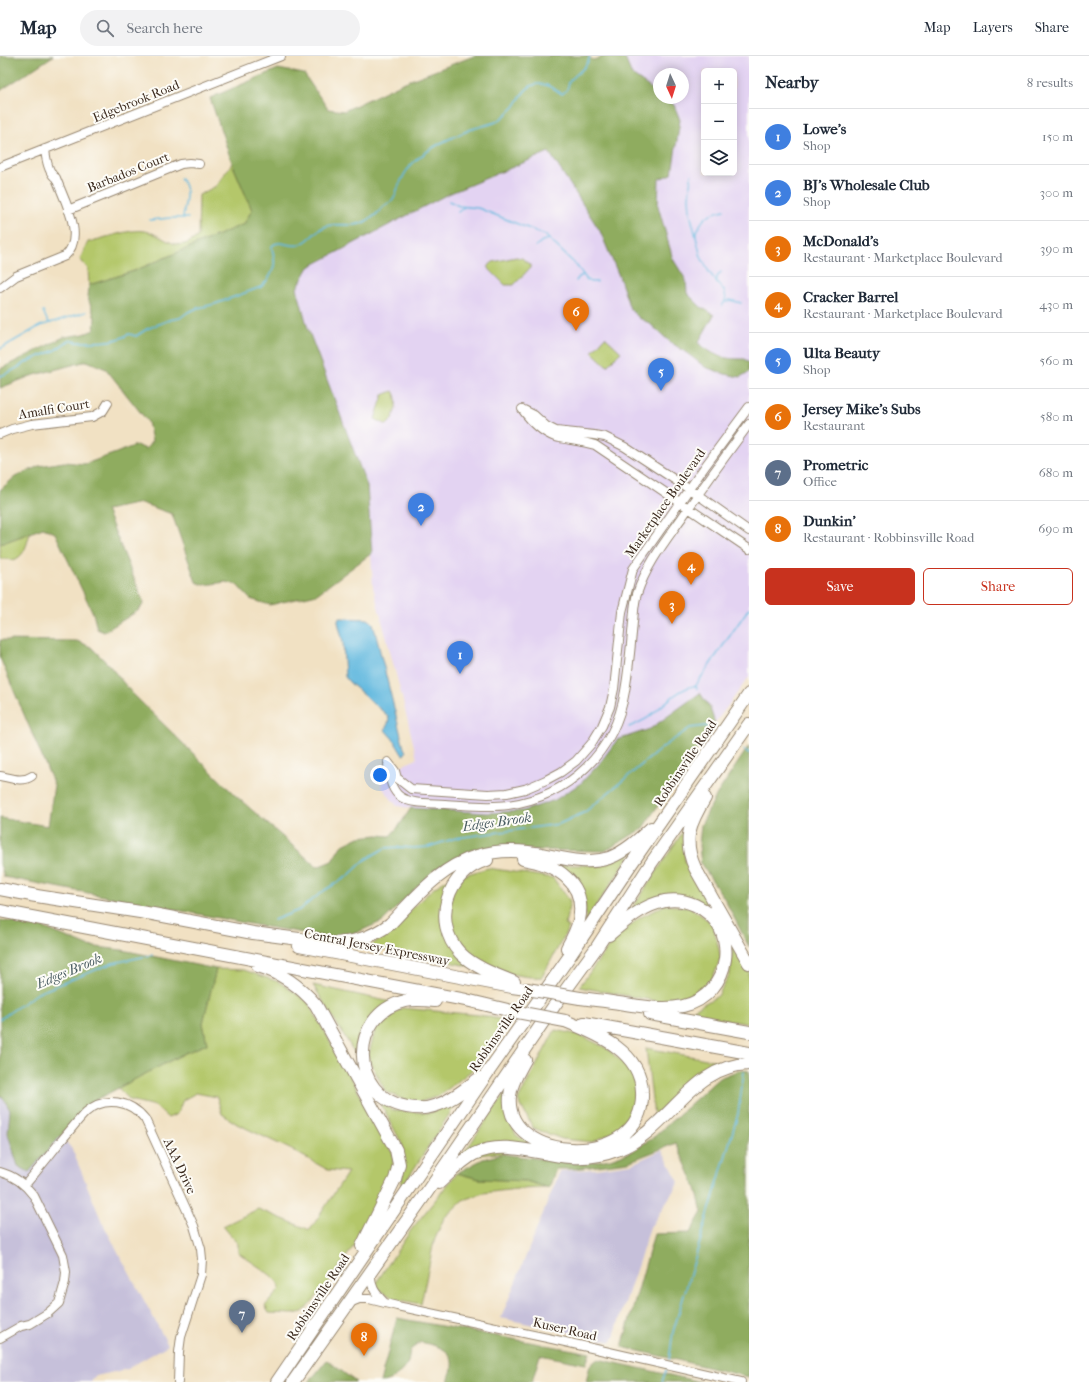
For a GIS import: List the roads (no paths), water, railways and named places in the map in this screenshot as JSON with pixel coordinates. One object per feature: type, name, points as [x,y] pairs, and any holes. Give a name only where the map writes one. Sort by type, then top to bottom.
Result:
[{"type":"highway","name":"Robbinsville Road","points":[[277,1382],[488,1072],[569,958],[629,867],[749,694]]},
{"type":"highway","points":[[293,1382],[427,1192],[596,947],[652,862],[749,724]]},
{"type":"highway","points":[[739,738],[693,818],[688,843],[695,868],[749,964]]},
{"type":"highway","points":[[30,895],[153,914],[253,933],[330,943],[351,942],[368,937],[382,930],[390,924],[432,881],[443,872],[466,860],[490,853],[516,851],[531,852],[578,861],[600,860],[622,852],[668,812]]},
{"type":"highway","points":[[527,988],[501,977],[467,959],[454,945],[448,932],[445,912],[450,891],[454,883],[465,871],[481,862],[504,858],[533,861],[557,870],[572,883],[579,901],[579,920],[575,934],[552,981]]},
{"type":"highway","name":"Central Jersey Expressway","points":[[0,889],[504,986],[527,988],[580,998],[627,1009],[749,1032]]},
{"type":"highway","points":[[580,998],[656,1008],[683,1007],[699,1000],[712,990],[721,976],[726,959],[726,950],[722,934],[713,918],[698,907],[683,901],[674,900],[658,903],[637,913],[596,947]]},
{"type":"highway","points":[[0,911],[459,998],[512,1011],[749,1053]]},
{"type":"highway","points":[[144,938],[264,968],[298,986],[316,1004],[393,1143],[398,1157],[398,1171],[337,1295]]},
{"type":"highway","points":[[488,1072],[456,1095],[437,1105],[419,1108],[404,1106],[388,1100],[381,1095],[370,1081],[363,1065],[362,1056],[364,1040],[370,1025],[381,1013],[396,1004],[405,1001],[420,999],[512,1011]]},
{"type":"highway","points":[[545,1020],[539,1037],[519,1070],[511,1089],[510,1104],[515,1120],[519,1127],[532,1137],[550,1145],[561,1148],[578,1149],[596,1147],[622,1136],[635,1122],[643,1097],[640,1078],[632,1063],[616,1046],[595,1033],[565,1021]]},
{"type":"highway","points":[[427,1192],[466,1159],[475,1153],[488,1149],[502,1147],[558,1156],[584,1157],[619,1150],[650,1132],[705,1078],[724,1068],[735,1065],[749,1064]]},
{"type":"street","name":"Edgebrook Road","points":[[0,167],[281,56]]},
{"type":"street","points":[[0,288],[16,276],[65,256],[71,251],[75,237],[74,226],[56,178],[56,174],[51,166],[45,150]]},
{"type":"street","name":"Barbados Court","points":[[68,210],[181,164],[199,164]]},
{"type":"street","name":"Amalfi Court","points":[[0,434],[32,424],[92,417],[103,411],[108,403]]},
{"type":"street","name":"Marketplace Boulevard","points":[[749,407],[726,437],[633,569],[622,612],[614,689],[610,707],[602,726],[591,744],[576,761],[551,778],[525,789],[507,793],[488,794],[412,789],[397,778],[388,762],[388,774],[394,791],[400,798],[420,803],[488,806],[508,805],[528,801],[553,792],[568,784],[594,760],[616,724],[621,711],[628,672],[636,596],[648,566],[749,424]]},
{"type":"street","points":[[749,531],[698,495],[615,442],[594,435],[556,431],[546,426],[534,415],[522,409],[529,420],[545,432],[554,436],[595,445],[749,549]]},
{"type":"street","points":[[0,776],[19,780],[27,779],[32,776]]},
{"type":"street","name":"AAA Drive","points":[[25,1185],[81,1117],[93,1107],[106,1102],[121,1102],[134,1108],[145,1119],[194,1226],[201,1249],[201,1275],[180,1345],[177,1367],[178,1382]]},
{"type":"street","points":[[0,1172],[11,1176],[25,1185],[34,1196],[62,1255],[66,1272],[65,1282],[59,1303],[48,1313],[30,1324],[14,1330],[0,1338]]},
{"type":"street","points":[[371,1272],[371,1285],[377,1295],[384,1302]]},
{"type":"street","name":"Kuser Road","points":[[349,1303],[369,1299],[384,1302],[741,1382]]},
{"type":"water","points":[[338,619],[368,619],[373,623],[406,752],[404,755],[385,730],[389,718],[388,716],[345,677],[343,642],[338,622]]},
{"type":"waterway","points":[[0,376],[11,372],[30,360],[55,350],[69,341],[100,342],[118,339],[129,334],[136,336],[147,329],[169,320],[180,318],[188,312],[198,308],[215,304],[261,287],[273,271],[274,257],[272,246],[278,243],[291,245],[302,244],[326,226],[356,225],[369,220],[393,200],[407,170],[425,153],[456,136],[472,129],[498,121],[514,107],[523,93],[535,84],[543,84],[562,94],[567,89],[569,82],[587,64],[590,56]]},
{"type":"waterway","points":[[691,175],[689,197],[690,213],[701,257],[709,272],[726,295],[726,299],[722,306]]},
{"type":"waterway","points":[[180,178],[186,192],[183,218]]},
{"type":"waterway","points":[[449,201],[459,206],[478,208],[545,235],[576,265],[587,280],[590,282],[597,282]]},
{"type":"waterway","points":[[458,212],[464,207]]},
{"type":"waterway","points":[[696,234],[703,220],[713,213],[724,210]]},
{"type":"waterway","points":[[150,220],[188,218]]},
{"type":"waterway","points":[[536,246],[542,241],[549,239]]},
{"type":"waterway","points":[[717,280],[717,277],[721,272]]},
{"type":"waterway","points":[[576,281],[583,275]]},
{"type":"waterway","points":[[726,302],[730,300],[741,303]]},
{"type":"waterway","points":[[43,311],[50,323]]},
{"type":"waterway","points":[[0,349],[40,326],[86,312]]},
{"type":"waterway","points":[[697,689],[696,686],[698,682],[749,608]]},
{"type":"waterway","points":[[629,727],[649,717],[684,689],[696,686]]},
{"type":"waterway","name":"Edges Brook","points":[[274,920],[299,910],[325,890],[348,876],[366,859],[385,848],[428,847],[456,838],[559,824],[585,812],[663,747],[690,728],[706,726],[714,730]]},
{"type":"waterway","name":"Edges Brook","points":[[744,750],[749,753]]},
{"type":"waterway","name":"Edges Brook","points":[[0,1019],[38,993],[113,963],[152,955]]},
{"type":"waterway","points":[[669,1360],[673,1332],[738,1114],[744,1072]]},
{"type":"waterway","points":[[662,1382],[666,1370]]},
{"type":"place","name":"Jersey Mike's Subs","points":[[576,331]]},
{"type":"place","name":"Ulta Beauty","points":[[661,391]]},
{"type":"place","name":"BJ's Wholesale Club","points":[[421,526]]},
{"type":"place","name":"Cracker Barrel","points":[[691,585]]},
{"type":"place","name":"McDonald's","points":[[672,624]]},
{"type":"place","name":"Lowe's","points":[[460,674]]},
{"type":"place","name":"Prometric","points":[[242,1333]]},
{"type":"place","name":"Dunkin'","points":[[364,1356]]}]
